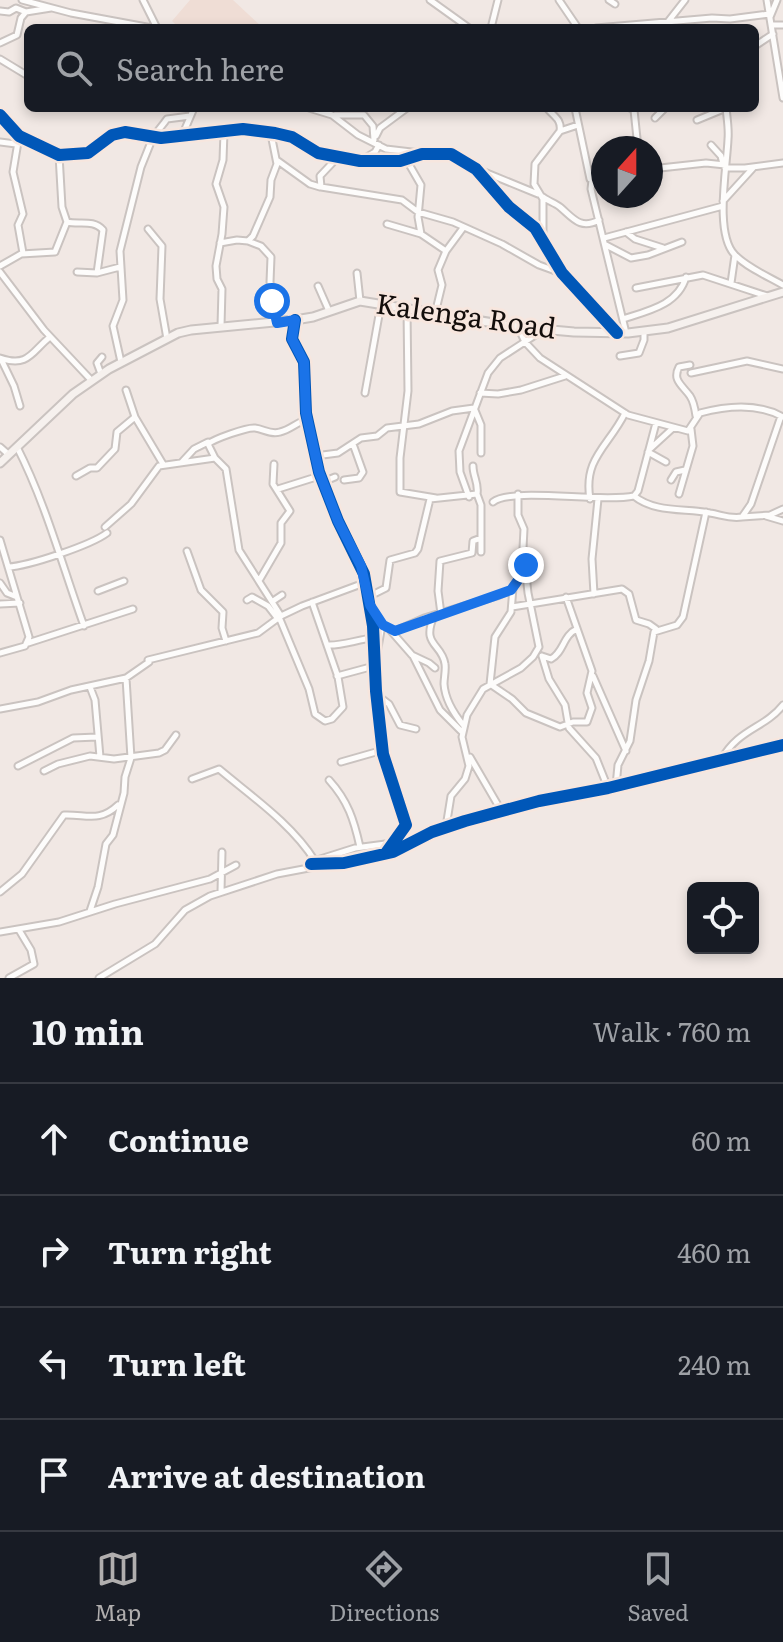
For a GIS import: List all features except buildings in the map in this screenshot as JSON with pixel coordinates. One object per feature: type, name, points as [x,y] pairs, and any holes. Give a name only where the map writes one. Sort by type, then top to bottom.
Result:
[{"type":"main road","name":"Kalenga Road","points":[[0,463],[73,394],[101,374],[191,330],[295,320],[360,301],[518,327],[626,333],[686,323],[783,292]]},
{"type":"street","points":[[22,0],[133,24]]},
{"type":"street","points":[[143,0],[153,24]]},
{"type":"street","points":[[430,0],[463,24]]},
{"type":"street","points":[[492,24],[498,0]]},
{"type":"street","points":[[559,0],[575,24]]},
{"type":"street","points":[[609,0],[615,4]]},
{"type":"street","points":[[672,24],[685,0]]},
{"type":"street","points":[[767,0],[783,98]]},
{"type":"street","points":[[770,15],[777,0]]},
{"type":"street","points":[[0,11],[9,12],[16,8],[26,12],[54,7]]},
{"type":"street","points":[[0,43],[17,35],[21,18],[26,12]]},
{"type":"street","points":[[681,24],[770,15]]},
{"type":"street","points":[[772,25],[783,25]]},
{"type":"street","points":[[759,43],[773,33]]},
{"type":"street","points":[[0,59],[24,74]]},
{"type":"street","points":[[182,136],[192,112]]},
{"type":"street","points":[[322,112],[364,115],[373,126],[377,143]]},
{"type":"street","points":[[360,161],[371,155],[380,128],[402,112]]},
{"type":"street","points":[[551,112],[557,118],[560,131]]},
{"type":"street","points":[[576,112],[591,176]]},
{"type":"street","points":[[633,112],[636,136]]},
{"type":"street","points":[[655,118],[661,112]]},
{"type":"street","points":[[697,120],[711,112]]},
{"type":"street","points":[[726,112],[729,136],[723,203],[730,245],[735,255],[783,285]]},
{"type":"street","points":[[0,115],[19,136],[59,155],[88,153],[118,134],[182,136],[243,129],[292,137],[318,153],[337,158],[360,161],[406,159],[422,154]]},
{"type":"street","points":[[332,115],[358,135],[394,151],[451,154],[476,169],[541,195],[558,205],[577,223],[589,224],[599,220]]},
{"type":"street","points":[[121,363],[113,328],[123,300],[120,267],[122,242],[141,167],[153,137],[167,119],[190,116]]},
{"type":"street","points":[[543,237],[541,195],[534,184],[535,164],[560,131],[578,125]]},
{"type":"street","points":[[221,326],[222,289],[216,266],[224,207],[216,184],[223,160],[224,132]]},
{"type":"street","points":[[248,241],[254,235],[270,197],[277,161],[272,139],[275,133]]},
{"type":"street","points":[[19,136],[13,172],[23,214],[18,225],[23,253]]},
{"type":"street","points":[[0,142],[16,144]]},
{"type":"street","points":[[711,145],[721,156],[724,166]]},
{"type":"street","points":[[0,266],[23,253],[54,253],[67,222],[62,207],[59,155]]},
{"type":"street","points":[[321,187],[320,176],[337,158]]},
{"type":"street","points":[[406,159],[421,185],[421,234]]},
{"type":"street","points":[[277,161],[310,184],[365,196],[399,199],[419,213],[502,244],[539,265],[562,273]]},
{"type":"street","points":[[663,168],[706,163],[753,168],[783,163]]},
{"type":"street","points":[[605,241],[723,203],[753,168]]},
{"type":"street","points":[[476,169],[497,195],[543,237],[562,273],[617,333]]},
{"type":"street","points":[[596,208],[626,333]]},
{"type":"street","points":[[67,222],[86,222],[103,230],[97,273]]},
{"type":"street","points":[[530,223],[542,222]]},
{"type":"street","points":[[387,224],[421,234],[446,251]]},
{"type":"street","points":[[434,315],[442,285],[438,270],[446,251],[463,228]]},
{"type":"street","points":[[148,229],[161,244],[160,299],[167,340]]},
{"type":"street","points":[[626,232],[635,239],[663,248]]},
{"type":"street","points":[[220,243],[248,241],[261,246],[271,257],[270,282],[277,323]]},
{"type":"street","points":[[605,241],[631,258],[682,242]]},
{"type":"street","points":[[731,283],[735,255]]},
{"type":"street","points":[[77,272],[97,273],[120,267]]},
{"type":"street","points":[[0,272],[50,337],[92,381]]},
{"type":"street","points":[[357,273],[360,301]]},
{"type":"street","points":[[636,288],[703,275],[767,296]]},
{"type":"street","points":[[623,319],[671,300],[680,292],[686,277]]},
{"type":"street","points":[[318,286],[329,311]]},
{"type":"street","points":[[365,393],[382,303]]},
{"type":"street","points":[[407,309],[408,391],[400,492],[436,498]]},
{"type":"street","points":[[295,320],[291,333],[304,362],[308,419],[319,472],[338,521],[361,566],[370,605],[383,750],[406,825],[386,853]]},
{"type":"street","points":[[518,327],[525,342],[540,358],[625,413],[684,431],[691,429]]},
{"type":"street","points":[[469,497],[458,461],[462,440],[480,393],[494,364],[544,329]]},
{"type":"street","points":[[620,356],[639,353],[644,331]]},
{"type":"street","points":[[1,360],[14,361],[33,356],[50,337]]},
{"type":"street","points":[[101,374],[97,363],[102,357]]},
{"type":"street","points":[[0,371],[1,360]]},
{"type":"street","points":[[1,360],[20,406]]},
{"type":"street","points":[[691,373],[747,361],[783,369]]},
{"type":"street","points":[[690,365],[679,367],[676,375],[678,383],[693,402],[696,417]]},
{"type":"street","points":[[480,393],[521,390],[566,376]]},
{"type":"street","points":[[126,390],[135,417],[163,464]]},
{"type":"street","points":[[679,494],[693,446],[691,429],[700,413],[734,407],[771,411],[782,417],[751,504],[742,517]]},
{"type":"street","points":[[315,456],[338,453],[363,437],[377,436],[387,428],[419,424],[452,411],[474,408]]},
{"type":"street","points":[[474,408],[481,425],[481,453]]},
{"type":"street","points":[[590,499],[588,481],[595,456],[617,431],[625,413]]},
{"type":"street","points":[[76,476],[90,468],[97,468],[114,450],[117,432],[135,417]]},
{"type":"street","points":[[182,463],[194,449],[209,442],[255,428],[283,432],[293,423],[308,419]]},
{"type":"street","points":[[634,496],[656,423]]},
{"type":"street","points":[[648,451],[673,428]]},
{"type":"street","points":[[209,442],[215,458],[226,469],[238,545],[273,601],[309,689],[315,714],[325,721],[332,719],[343,707],[337,676],[312,602]]},
{"type":"street","points":[[344,480],[359,478],[363,472],[353,444]]},
{"type":"street","points":[[16,446],[33,479],[84,626]]},
{"type":"street","points":[[0,447],[8,454]]},
{"type":"street","points":[[648,451],[666,462]]},
{"type":"street","points":[[8,567],[60,552],[106,530],[163,464],[215,458]]},
{"type":"street","points":[[260,580],[281,543],[281,523],[290,511],[272,483],[274,464]]},
{"type":"street","points":[[473,466],[481,505],[481,552]]},
{"type":"street","points":[[671,480],[676,472],[685,470]]},
{"type":"street","points":[[278,489],[313,478],[319,472]]},
{"type":"street","points":[[323,482],[335,477]]},
{"type":"street","points":[[368,597],[386,588],[390,560],[417,551],[430,499],[477,494]]},
{"type":"street","points":[[518,494],[518,515],[524,529],[523,548],[540,654],[549,679],[565,705],[573,734],[596,758],[608,788]]},
{"type":"street","points":[[493,502],[499,497],[518,494],[590,499],[634,496],[661,507],[728,517],[765,516],[783,521]]},
{"type":"street","points":[[594,594],[592,559],[598,499]]},
{"type":"street","points":[[765,516],[783,509]]},
{"type":"street","points":[[656,630],[677,625],[683,617],[706,512]]},
{"type":"street","points":[[445,828],[453,791],[468,773],[467,753],[463,729],[448,700],[444,681],[445,663],[432,641],[430,629],[438,614],[440,561],[472,553],[473,541],[481,538]]},
{"type":"street","points":[[0,540],[19,600],[28,643]]},
{"type":"street","points":[[187,551],[201,590],[223,612],[226,641]]},
{"type":"street","points":[[391,631],[497,596],[513,588],[526,569]]},
{"type":"street","points":[[98,591],[124,581]]},
{"type":"street","points":[[0,700],[1,708],[38,702],[126,678],[149,661],[258,633],[279,617],[364,582]]},
{"type":"street","points":[[0,583],[7,593],[19,600]]},
{"type":"street","points":[[490,684],[495,637],[512,607],[513,588]]},
{"type":"street","points":[[512,607],[625,590],[637,622],[649,624],[656,630]]},
{"type":"street","points":[[273,601],[282,595]]},
{"type":"street","points":[[247,600],[252,597],[262,601],[279,617]]},
{"type":"street","points":[[566,597],[592,671],[626,752]]},
{"type":"street","points":[[0,604],[19,600]]},
{"type":"street","points":[[370,605],[382,624],[413,656],[440,710],[463,729]]},
{"type":"street","points":[[0,653],[18,650],[28,643],[133,609]]},
{"type":"street","points":[[415,622],[430,629]]},
{"type":"street","points":[[374,665],[382,624]]},
{"type":"street","points":[[540,654],[551,659],[556,656],[568,636],[577,629]]},
{"type":"street","points":[[616,786],[618,765],[626,752],[635,719],[636,700],[656,630]]},
{"type":"street","points":[[327,645],[344,645],[374,638]]},
{"type":"street","points":[[463,729],[477,696],[490,684],[540,654]]},
{"type":"street","points":[[413,656],[435,668]]},
{"type":"street","points":[[337,676],[374,665]]},
{"type":"street","points":[[490,684],[528,715],[557,727],[568,723],[585,723],[590,716],[591,702],[587,690],[592,671]]},
{"type":"street","points":[[90,912],[106,844],[113,835],[123,799],[131,758],[126,678]]},
{"type":"street","points":[[90,687],[95,700],[100,757]]},
{"type":"street","points":[[376,695],[389,704],[400,725],[416,729]]},
{"type":"street","points":[[721,761],[732,742],[783,705]]},
{"type":"street","points":[[44,771],[90,756],[131,758],[165,750],[176,735]]},
{"type":"street","points":[[18,766],[73,738],[97,737]]},
{"type":"street","points":[[312,863],[349,862],[386,853],[445,828],[539,801],[608,788],[783,745]]},
{"type":"street","points":[[341,762],[383,750]]},
{"type":"street","points":[[467,753],[502,812]]},
{"type":"street","points":[[192,779],[219,769],[296,837],[312,863]]},
{"type":"street","points":[[329,780],[350,810],[360,847]]},
{"type":"street","points":[[0,892],[22,874],[64,815],[93,818],[113,810],[123,799]]},
{"type":"street","points":[[99,978],[155,944],[185,910],[221,891],[360,847],[393,843]]},
{"type":"street","points":[[221,891],[222,852]]},
{"type":"street","points":[[0,932],[19,930],[210,879],[236,865]]},
{"type":"street","points":[[9,978],[34,964],[31,950],[19,930]]},
{"type":"shaded area","points":[[190,0],[233,0],[259,24],[175,24],[172,21]]},
{"type":"cycle path","points":[[0,115],[19,136],[59,155],[88,153],[112,135],[125,132],[161,138],[243,129],[292,137],[318,153],[360,161],[400,161],[422,154],[451,154],[476,169],[509,207],[535,228],[562,273],[617,333]]},
{"type":"cycle path","points":[[295,320],[292,339],[304,362],[306,413],[319,472],[364,574],[373,626],[383,754],[406,825],[386,853]]},
{"type":"cycle path","points":[[311,864],[344,863],[393,852],[432,832],[465,821],[783,745]]},
{"type":"route","points":[[272,301],[277,323],[295,320],[291,333],[304,362],[306,413],[319,472],[338,521],[361,566],[370,605],[382,624],[395,631],[424,618],[497,596],[518,583],[526,565]]}]
